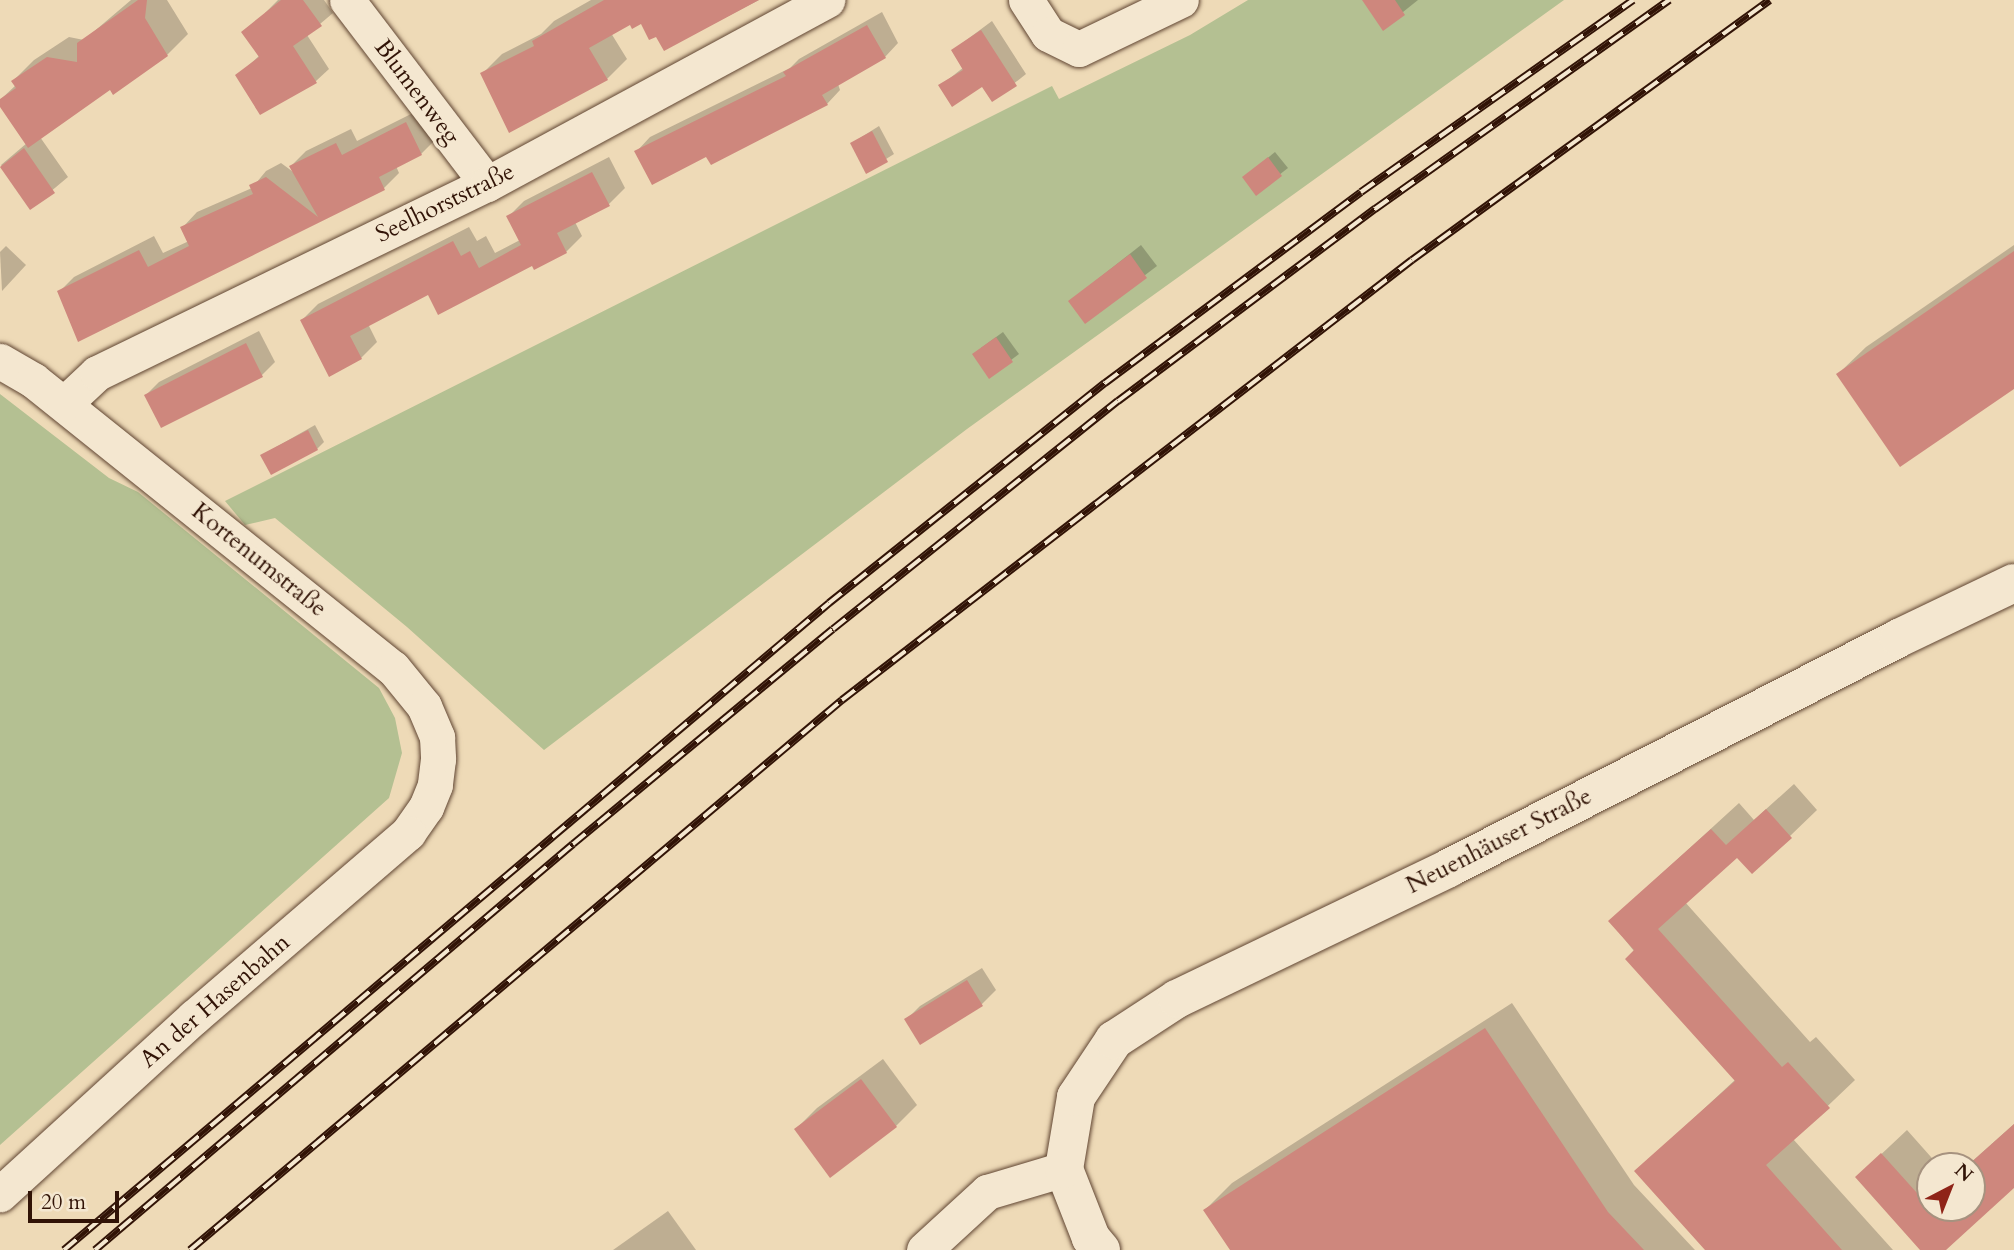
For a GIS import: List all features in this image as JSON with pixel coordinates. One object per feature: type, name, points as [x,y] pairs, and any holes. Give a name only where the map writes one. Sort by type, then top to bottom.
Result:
[{"type":"street","name":"Blumenweg","points":[[346,0],[487,184]]},
{"type":"street","name":"Seelhorststraße","points":[[64,404],[97,373],[487,184],[827,0]]},
{"type":"street","points":[[1026,0],[1048,34],[1079,48],[1181,0]]},
{"type":"street","name":"Kortenumstraße","points":[[0,361],[33,380],[64,404],[393,668],[425,706],[438,737],[435,785],[426,807]]},
{"type":"street","name":"Neuenhäuser Straße","points":[[1065,1169],[1076,1097],[1114,1040],[1177,999],[1449,868],[1899,638],[2014,583]]},
{"type":"street","name":"An der Hasenbahn","points":[[0,1194],[194,1017],[384,856],[408,833],[426,807]]},
{"type":"street","points":[[924,1250],[987,1192],[1065,1169],[1091,1238],[1101,1250]]},
{"type":"green space","points":[[1248,0],[1564,0],[967,429],[544,750],[407,627],[275,518],[245,525],[225,501],[1052,86],[1059,99],[1190,35]]},
{"type":"green space","points":[[0,394],[109,478],[138,492],[379,688],[395,718],[402,753],[389,798],[0,1145]]},
{"type":"building","points":[[138,0],[147,0],[145,18],[168,56],[113,95],[110,90],[28,148],[0,107],[0,99],[16,88],[11,81],[47,57],[77,62],[77,43]]},
{"type":"building","points":[[281,0],[303,0],[322,26],[293,46],[317,83],[260,115],[235,75],[259,57],[241,32]]},
{"type":"building","points":[[604,0],[759,0],[664,51],[656,37],[649,40],[641,24],[632,29],[630,25],[589,48],[608,80],[509,133],[480,73],[534,46],[532,41]]},
{"type":"building","points":[[1362,0],[1395,0],[1405,15],[1383,31]]},
{"type":"building","points":[[867,25],[886,58],[822,95],[828,105],[711,165],[706,157],[652,185],[634,151],[786,76],[783,72]]},
{"type":"building","points":[[981,30],[1017,86],[992,102],[982,87],[952,107],[938,85],[963,70],[951,50]]},
{"type":"building","points":[[406,122],[422,155],[379,177],[385,190],[78,342],[57,291],[139,250],[148,267],[189,246],[180,227],[253,194],[249,185],[266,177],[318,217],[289,166],[336,143],[342,155]]},
{"type":"building","points":[[872,131],[888,162],[866,174],[850,143]]},
{"type":"building","points":[[24,148],[55,193],[30,210],[0,167]]},
{"type":"building","points":[[1268,157],[1282,176],[1256,196],[1242,177]]},
{"type":"building","points":[[592,172],[610,206],[557,233],[567,253],[534,270],[532,266],[438,315],[428,295],[350,336],[362,359],[329,377],[300,320],[453,241],[461,256],[470,251],[479,268],[521,245],[506,216]]},
{"type":"building","points":[[2014,251],[2014,389],[1900,467],[1836,374]]},
{"type":"building","points":[[1130,254],[1147,278],[1085,324],[1068,301]]},
{"type":"building","points":[[996,337],[1013,362],[989,379],[972,354]]},
{"type":"building","points":[[246,343],[263,377],[161,428],[144,395]]},
{"type":"building","points":[[308,430],[318,450],[271,475],[260,455]]},
{"type":"building","points":[[1766,809],[1792,838],[1752,874],[1737,858],[1658,929],[1782,1067],[1788,1062],[1830,1108],[1766,1165],[1842,1250],[1705,1250],[1634,1171],[1735,1081],[1625,959],[1634,950],[1608,921],[1711,829],[1726,845]]},
{"type":"building","points":[[967,980],[983,1006],[920,1045],[904,1019]]},
{"type":"building","points":[[1485,1028],[1608,1212],[1644,1250],[1230,1250],[1203,1210]]},
{"type":"building","points":[[861,1079],[897,1127],[830,1178],[794,1129]]},
{"type":"building","points":[[2014,1124],[2014,1188],[1986,1214],[1986,1152],[1983,1152]]},
{"type":"building","points":[[1881,1153],[1916,1192],[1916,1222],[1977,1222],[1946,1250],[1920,1250],[1855,1177]]},
{"type":"railway","points":[[64,1250],[829,603],[1105,383],[1361,192],[1633,0]]},
{"type":"railway","points":[[95,1250],[573,844],[833,629],[1118,401],[1375,209],[1669,0]]},
{"type":"railway","points":[[190,1250],[842,700],[1412,260],[1770,0]]}]
